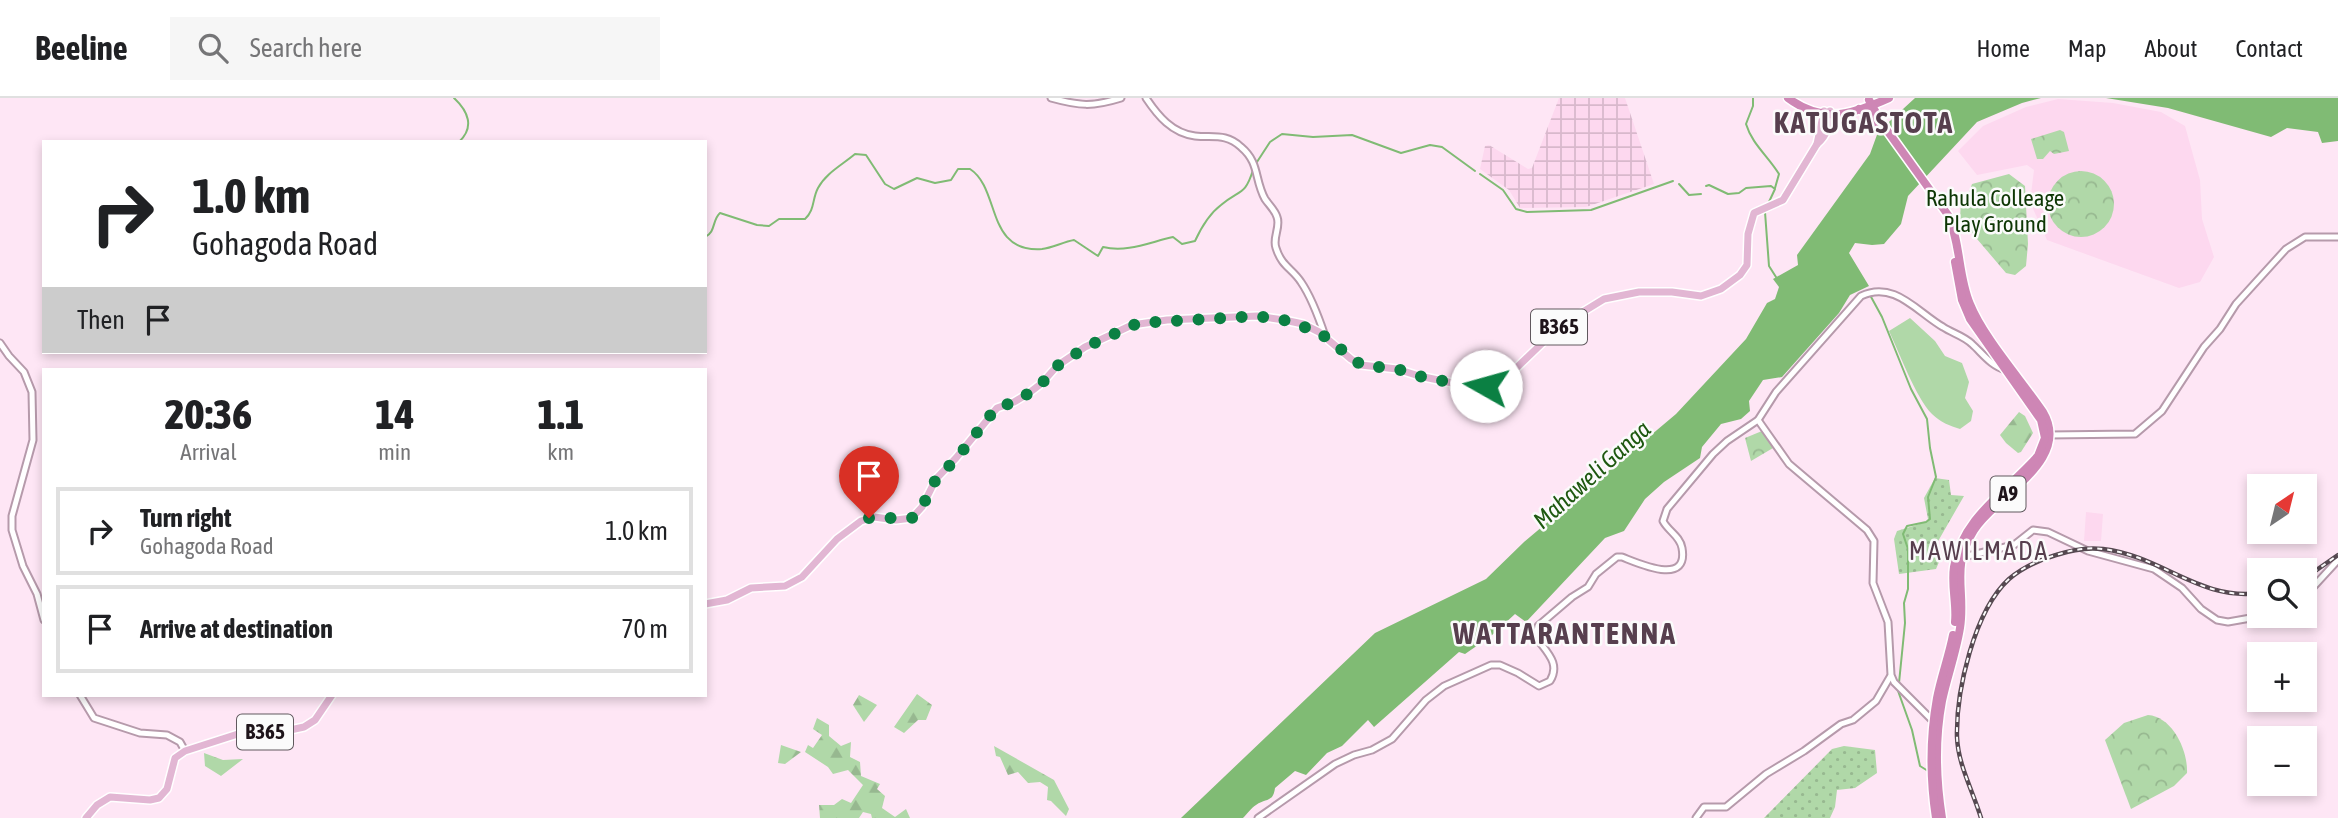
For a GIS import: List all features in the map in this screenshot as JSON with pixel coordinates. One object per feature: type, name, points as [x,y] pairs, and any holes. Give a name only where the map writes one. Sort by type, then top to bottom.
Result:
[{"type":"highway","points":[[1788,98],[1808,111],[1827,113],[1871,110],[1888,98]]},
{"type":"highway","points":[[1797,98],[1827,113]]},
{"type":"highway","points":[[1871,110],[1933,200],[1948,230],[1964,306],[1970,319],[2039,415],[2047,435]]},
{"type":"highway","name":"A9","points":[[1936,818],[1933,780],[1936,724],[1940,685],[1955,625],[1953,575],[1968,529],[2036,458],[2047,435]]},
{"type":"highway","name":"A9","points":[[1936,724],[1942,818]]},
{"type":"main road","name":"B365","points":[[707,604],[727,600],[751,588],[785,586],[802,577],[837,538],[861,521],[874,517],[895,520],[912,518],[922,507],[936,479],[957,458],[996,408],[1029,393],[1057,366],[1086,347],[1128,326],[1167,320],[1257,316],[1297,322],[1326,336],[1348,357],[1361,365],[1397,369],[1467,386],[1490,385],[1507,377],[1560,326],[1604,299],[1639,292],[1672,292],[1701,296],[1721,289],[1745,269],[1754,213],[1780,203],[1786,197],[1825,135],[1827,113]]},
{"type":"main road","name":"B365","points":[[185,751],[249,732],[281,732],[304,727],[315,720],[331,697]]},
{"type":"main road","points":[[86,818],[97,805],[110,797],[150,800],[159,798],[167,789],[175,758],[185,751]]},
{"type":"street","points":[[1051,98],[1078,106],[1097,106],[1121,98]]},
{"type":"street","points":[[1146,98],[1159,118],[1174,128],[1194,136],[1227,137],[1252,159],[1266,201],[1277,215],[1274,244],[1281,262],[1300,280],[1320,318],[1326,336]]},
{"type":"street","points":[[2047,435],[2134,434],[2162,411],[2236,304],[2286,249],[2305,237],[2338,237]]},
{"type":"street","points":[[1258,818],[1335,764],[1392,739],[1426,700],[1444,686],[1491,664],[1518,673],[1539,686],[1550,681],[1555,663],[1536,637],[1538,626],[1588,587],[1596,574],[1617,557],[1657,570],[1668,571],[1676,566],[1680,561],[1682,548],[1677,537],[1663,521],[1667,509],[1713,454],[1758,420],[1776,392],[1864,294],[1874,290],[1895,295],[1915,305],[1942,327],[1969,341],[1996,367],[2009,370]]},
{"type":"street","points":[[0,343],[24,372],[32,392],[33,440],[12,516],[12,530],[42,613]]},
{"type":"street","points":[[1696,818],[1704,807],[1726,807],[1766,774],[1841,724],[1853,720],[1876,701],[1889,683],[1891,675],[1888,622],[1873,583],[1874,541],[1867,530],[1789,464],[1758,420]]},
{"type":"street","points":[[1959,558],[2014,545],[2034,530],[2048,532],[2088,551],[2154,569],[2165,575],[2217,620],[2228,622],[2247,619]]},
{"type":"street","points":[[2317,583],[2338,560]]},
{"type":"street","points":[[1891,675],[1894,682],[1936,724]]},
{"type":"street","points":[[81,697],[94,718],[140,733],[167,735],[180,743],[185,751]]},
{"type":"shaded area","points":[[1559,98],[1625,98],[1654,184],[1586,207],[1520,208],[1509,190],[1480,169],[1485,146],[1489,145],[1528,169],[1532,168]]},
{"type":"shaded area","points":[[1915,98],[2041,98],[1977,122],[1908,196],[1901,224],[1884,244],[1855,243],[1849,253],[1869,286],[1850,295],[1839,313],[1782,377],[1763,380],[1749,401],[1750,411],[1741,419],[1721,424],[1702,447],[1700,458],[1664,482],[1645,499],[1624,531],[1605,538],[1526,622],[1515,614],[1491,636],[1465,654],[1459,652],[1374,727],[1368,720],[1342,746],[1327,753],[1306,775],[1295,771],[1275,788],[1271,798],[1254,806],[1243,818],[1181,818],[1375,633],[1486,579],[1524,542],[1676,414],[1746,339],[1767,303],[1775,299],[1779,287],[1773,279],[1798,265],[1797,255],[1870,154],[1878,132]]},
{"type":"shaded area","points":[[2106,98],[2338,98],[2338,141],[2322,143],[2318,132],[2287,128],[2271,137],[2168,108]]},
{"type":"shaded area","points":[[2058,99],[2113,103],[2161,112],[2185,126],[2200,180],[2202,219],[2214,257],[2200,282],[2179,288],[2047,240],[2030,202],[2034,170],[2027,165],[1977,175],[1958,151],[1983,126],[2026,107]]},
{"type":"shaded area","points":[[2086,512],[2103,514],[2101,541],[2084,541]]},
{"type":"green space","points":[[2060,130],[2064,132],[2069,151],[2054,154],[2050,151],[2043,159],[2037,159],[2031,139]]},
{"type":"green space","points":[[2074,171],[2088,171],[2100,176],[2109,185],[2114,204],[2112,217],[2105,228],[2088,237],[2074,237],[2062,232],[2053,223],[2048,211],[2048,197],[2053,185],[2062,176]]},
{"type":"green space","name":"Rahula Colleage Play Ground","points":[[2009,174],[2025,186],[2028,244],[2026,266],[2015,275],[2006,273],[1960,219],[1961,201],[1967,198],[1972,184]]},
{"type":"green space","points":[[1910,318],[1935,341],[1945,356],[1962,363],[1969,382],[1965,398],[1973,411],[1971,421],[1960,429],[1938,419],[1926,407],[1889,331]]},
{"type":"green space","points":[[2019,412],[2025,416],[2033,433],[2018,453],[2000,435]]},
{"type":"green space","points":[[1762,431],[1773,448],[1751,461],[1745,438]]},
{"type":"green space","points":[[1935,478],[1949,480],[1951,495],[1964,496],[1937,543],[1939,562],[1936,569],[1899,574],[1894,539],[1897,531],[1926,522],[1928,519],[1924,498]]},
{"type":"green space","points":[[917,694],[932,705],[926,720],[918,720],[904,733],[894,727]]},
{"type":"green space","points":[[859,695],[877,705],[864,722],[853,705]]},
{"type":"green space","points":[[2148,715],[2157,717],[2172,728],[2185,755],[2187,773],[2174,786],[2131,809],[2105,740],[2124,723]]},
{"type":"green space","points":[[817,718],[829,725],[829,736],[841,746],[851,742],[850,757],[860,762],[861,776],[880,784],[877,789],[885,796],[882,808],[895,817],[906,809],[910,818],[872,818],[871,814],[863,812],[859,818],[820,818],[819,805],[834,805],[842,799],[851,803],[863,785],[848,770],[833,774],[828,767],[805,752],[808,745],[813,748],[822,735],[813,729]]},
{"type":"green space","points":[[781,745],[801,752],[785,764],[778,763]]},
{"type":"green space","points":[[994,746],[1054,780],[1069,809],[1066,816],[1047,800],[1048,787],[1040,782],[1028,783],[1018,772],[1008,775],[1000,757],[996,756]]},
{"type":"green space","points":[[1844,746],[1875,750],[1877,773],[1855,788],[1837,790],[1835,807],[1830,818],[1764,818],[1832,749]]},
{"type":"green space","points":[[204,753],[223,760],[243,759],[221,776],[205,766]]},
{"type":"waterway","points":[[454,98],[468,119],[467,131],[461,140]]},
{"type":"waterway","points":[[1753,98],[1746,124],[1756,144],[1779,174],[1775,188]]},
{"type":"waterway","points":[[1255,165],[1270,142],[1282,134],[1313,137],[1352,135],[1401,153],[1430,145],[1442,147],[1475,171]]},
{"type":"waterway","points":[[707,236],[720,213],[757,225],[769,226],[779,219],[805,219],[821,183],[855,154],[866,155],[885,184],[894,189],[917,178],[935,183],[951,180],[958,169],[970,169],[980,178],[1002,231],[1011,241],[1024,248],[1042,249],[1074,240],[1098,256],[1103,247],[1130,248],[1173,237],[1182,244],[1195,241],[1213,213],[1244,188],[1253,170]]},
{"type":"waterway","points":[[1480,174],[1503,190],[1516,209],[1527,212],[1591,210],[1673,181]]},
{"type":"waterway","points":[[1679,184],[1689,195],[1701,194]]},
{"type":"waterway","points":[[1706,186],[1728,194],[1739,193],[1746,188],[1771,186],[1775,189],[1768,204]]},
{"type":"waterway","points":[[1765,212],[1769,266],[1776,277]]},
{"type":"waterway","points":[[1870,295],[1927,419],[1936,477],[1928,497],[1930,519],[1907,526],[1903,534],[1908,549],[1908,589],[1904,603],[1905,623],[1899,683]]},
{"type":"waterway","points":[[1897,688],[1912,730],[1920,766],[1928,771]]},
{"type":"railway","points":[[1981,818],[1958,747],[1960,697],[1977,631],[1997,593],[2009,579],[2026,567],[2050,557],[2073,550],[2097,548],[2124,553],[2218,590],[2247,594]]},
{"type":"railway","points":[[2317,570],[2338,555]]},
{"type":"district","name":"KATUGASTOTA","points":[[1864,123]]},
{"type":"district","name":"MAWILMADA","points":[[1979,551]]},
{"type":"district","name":"WATTARANTENNA","points":[[1565,634]]},
{"type":"route","points":[[869,518],[912,518],[927,500],[936,479],[957,458],[996,408],[1029,393],[1057,366],[1095,341],[1138,323],[1257,316],[1297,322],[1326,336],[1354,362],[1361,365],[1378,365],[1467,386],[1486,386]]},
{"type":"water label","name":"Mahaweli Ganga","points":[[1592,475]]}]
